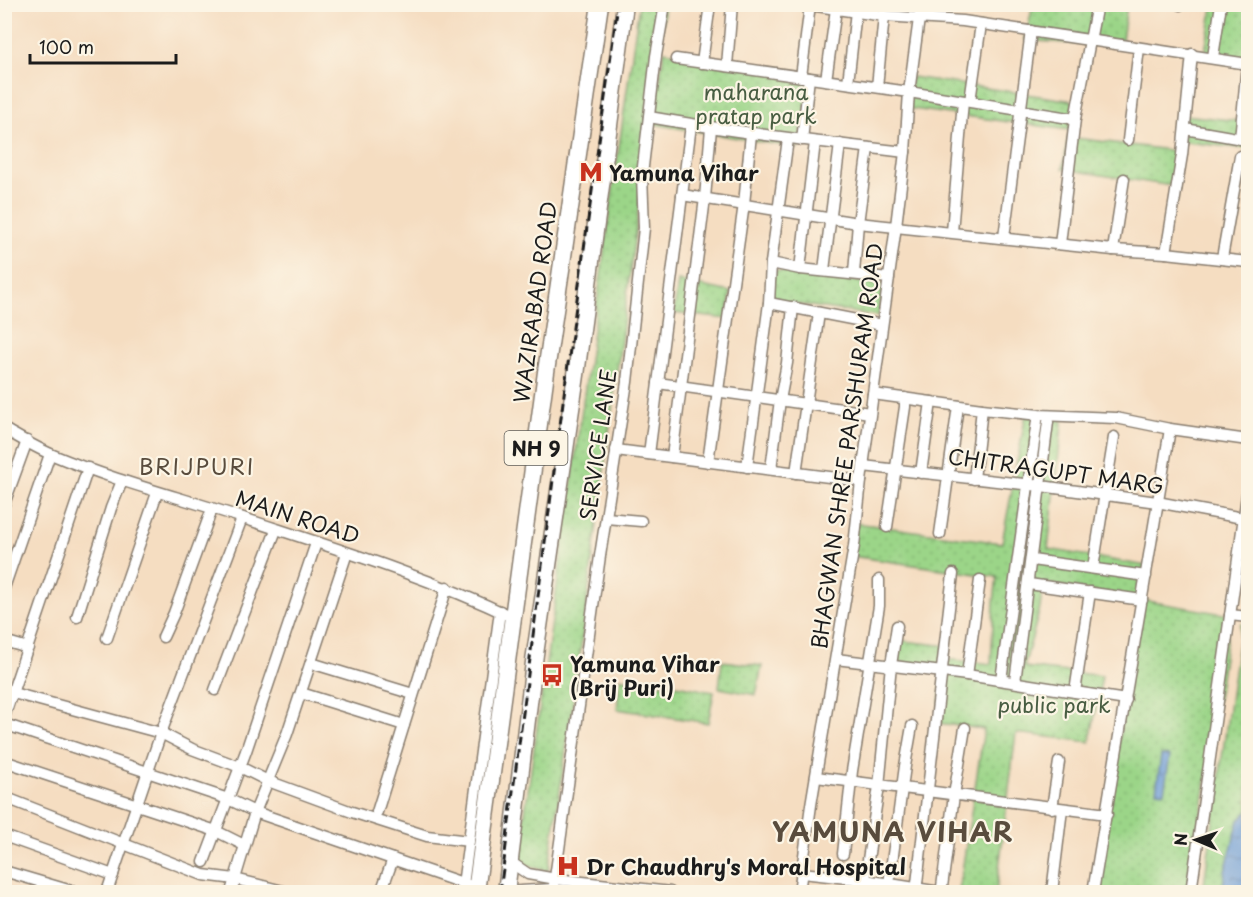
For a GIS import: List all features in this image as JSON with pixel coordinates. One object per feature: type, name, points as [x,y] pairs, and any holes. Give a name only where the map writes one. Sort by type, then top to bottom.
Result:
[{"type":"highway","name":"WAZIRABAD ROAD","points":[[469,889],[506,614],[600,4]]},
{"type":"highway","name":"NH 9","points":[[506,892],[535,654],[576,375],[625,4]]},
{"type":"street","name":"SERVICE LANE","points":[[554,887],[627,382],[644,228],[642,175],[656,56],[665,4]]},
{"type":"street","points":[[702,63],[710,4]]},
{"type":"street","points":[[727,66],[732,4]]},
{"type":"street","name":"BHAGWAN SHREE PARSHURAM ROAD","points":[[799,892],[854,546],[896,226],[905,152],[909,92],[921,4]]},
{"type":"street","points":[[1060,244],[1075,119],[1097,4]]},
{"type":"street","points":[[1213,57],[1221,4]]},
{"type":"street","points":[[802,140],[806,5],[884,16],[981,24],[1248,64],[1244,139],[1185,129]]},
{"type":"street","points":[[826,80],[836,9]]},
{"type":"street","points":[[848,83],[856,11]]},
{"type":"street","points":[[878,87],[884,16]]},
{"type":"street","points":[[952,232],[967,101],[981,24]]},
{"type":"street","points":[[1004,237],[1031,31]]},
{"type":"street","points":[[1128,140],[1138,48]]},
{"type":"street","points":[[1166,253],[1185,129],[1192,54]]},
{"type":"street","points":[[676,59],[878,87],[1075,119]]},
{"type":"street","points":[[649,117],[751,134],[905,152]]},
{"type":"street","points":[[649,454],[691,125]]},
{"type":"street","points":[[672,457],[705,198],[711,128]]},
{"type":"street","points":[[708,462],[744,204],[751,134]]},
{"type":"street","points":[[747,467],[788,139]]},
{"type":"street","points":[[800,269],[815,142]]},
{"type":"street","points":[[824,270],[840,144]]},
{"type":"street","points":[[854,273],[868,148]]},
{"type":"street","points":[[1222,258],[1240,156]]},
{"type":"street","points":[[1113,250],[1124,179]]},
{"type":"street","points":[[682,195],[858,223],[1248,262]]},
{"type":"street","points":[[771,263],[800,269],[889,278]]},
{"type":"street","points":[[769,303],[882,325]]},
{"type":"street","points":[[771,470],[793,308]]},
{"type":"street","points":[[796,473],[819,312]]},
{"type":"street","points":[[658,383],[870,412]]},
{"type":"street","points":[[873,394],[1039,415],[1116,418],[1170,429],[1248,440]]},
{"type":"street","points":[[887,527],[905,398]]},
{"type":"street","points":[[921,473],[931,402]]},
{"type":"street","points":[[940,534],[958,406]]},
{"type":"street","points":[[974,478],[982,409]]},
{"type":"street","points":[[1001,680],[1028,484],[1042,421],[1041,486],[1015,682]]},
{"type":"street","name":"MAIN ROAD","points":[[4,429],[50,454],[122,481],[242,518],[447,587],[506,614]]},
{"type":"street","points":[[1093,892],[1170,429]]},
{"type":"street","points":[[1093,568],[1114,437]]},
{"type":"street","points":[[4,504],[27,441]]},
{"type":"street","points":[[616,450],[861,481]]},
{"type":"street","points":[[4,588],[50,454]]},
{"type":"street","name":"CHITRAGUPT MARG","points":[[863,466],[1028,484],[1157,502],[1246,518]]},
{"type":"street","points":[[4,717],[88,468]]},
{"type":"street","points":[[77,616],[111,508],[122,481]]},
{"type":"street","points":[[1191,892],[1246,518],[1248,488]]},
{"type":"street","points":[[107,638],[158,493]]},
{"type":"street","points":[[164,637],[212,509]]},
{"type":"street","points":[[107,892],[161,733],[242,518]]},
{"type":"street","points":[[606,518],[641,521]]},
{"type":"street","points":[[215,690],[276,530]]},
{"type":"street","points":[[204,862],[240,767],[316,543]]},
{"type":"street","points":[[231,892],[255,812],[301,693],[347,553]]},
{"type":"street","points":[[1032,560],[1146,576]]},
{"type":"street","points":[[916,891],[953,574]]},
{"type":"street","points":[[843,854],[869,662],[879,606],[879,580]]},
{"type":"street","points":[[967,675],[980,580]]},
{"type":"street","points":[[1029,584],[1142,600]]},
{"type":"street","points":[[377,812],[447,587]]},
{"type":"street","points":[[1075,692],[1090,592]]},
{"type":"street","points":[[4,724],[228,799],[255,812],[393,859],[469,889],[469,841],[506,614]]},
{"type":"street","points":[[1230,615],[1248,617]]},
{"type":"street","points":[[865,880],[879,786],[897,626]]},
{"type":"street","points":[[4,641],[28,648]]},
{"type":"street","points":[[836,659],[891,664],[1125,700]]},
{"type":"street","points":[[311,663],[413,694]]},
{"type":"street","points":[[13,693],[161,733],[192,749],[240,767],[268,781],[351,812],[427,836],[469,841]]},
{"type":"street","points":[[301,693],[404,725]]},
{"type":"street","points":[[890,884],[912,726]]},
{"type":"street","points":[[802,873],[865,880],[916,891],[941,890],[965,728]]},
{"type":"street","points":[[4,761],[216,831],[244,845]]},
{"type":"street","points":[[1052,892],[1059,762]]},
{"type":"street","points":[[816,777],[1107,814]]},
{"type":"street","points":[[4,797],[203,875],[235,879],[287,892]]},
{"type":"street","points":[[4,836],[113,875]]},
{"type":"street","points":[[381,892],[393,859]]},
{"type":"street","points":[[509,861],[554,887],[575,892]]},
{"type":"street","points":[[4,871],[75,892]]},
{"type":"street","points":[[506,892],[554,887],[670,892]]},
{"type":"green space","points":[[639,5],[665,5],[580,654],[548,871],[518,862]]},
{"type":"green space","points":[[1033,5],[1127,5],[1121,47],[1025,40]]},
{"type":"green space","points":[[1213,5],[1248,5],[1248,62],[1204,56]]},
{"type":"green space","name":"maharana pratap park","points":[[664,51],[812,74],[798,148],[653,124]]},
{"type":"green space","points":[[912,77],[1073,101],[1069,130],[906,108]]},
{"type":"green space","points":[[1184,115],[1248,122],[1248,149],[1177,141]]},
{"type":"green space","points":[[1068,137],[1176,151],[1171,186],[1063,169]]},
{"type":"green space","points":[[773,270],[884,285],[878,316],[771,300]]},
{"type":"green space","points":[[678,281],[731,292],[727,319],[674,313]]},
{"type":"green space","name":"public park","points":[[1026,414],[1063,416],[1048,549],[1147,566],[1142,600],[1230,615],[1190,892],[1095,892],[1141,600],[1043,583],[1040,608],[1024,667],[1102,676],[1090,742],[1016,733],[996,892],[959,891],[984,729],[937,723],[943,670],[892,660],[895,640],[948,646],[946,659],[991,664],[997,577],[852,556],[856,523],[1002,543]]},
{"type":"green space","points":[[1241,623],[1248,624],[1248,892],[1203,892]]},
{"type":"green space","points":[[722,661],[762,666],[756,695],[719,688]]},
{"type":"green space","points":[[620,678],[641,683],[676,685],[714,692],[708,723],[617,709]]},
{"type":"water","points":[[1161,755],[1170,756],[1164,792],[1156,791]]},
{"type":"water","points":[[1248,811],[1248,892],[1222,892],[1225,871],[1239,820]]},
{"type":"railway","points":[[500,892],[567,371],[618,4]]},
{"type":"place","name":"Yamuna Vihar","points":[[591,172]]},
{"type":"place","name":"Yamuna Vihar (Brij Puri)","points":[[552,675]]},
{"type":"place","name":"Dr Chaudhry's Moral Hospital","points":[[568,866]]},
{"type":"district","name":"BRIJPURI","points":[[197,465]]},
{"type":"district","name":"YAMUNA VIHAR","points":[[893,830]]}]
